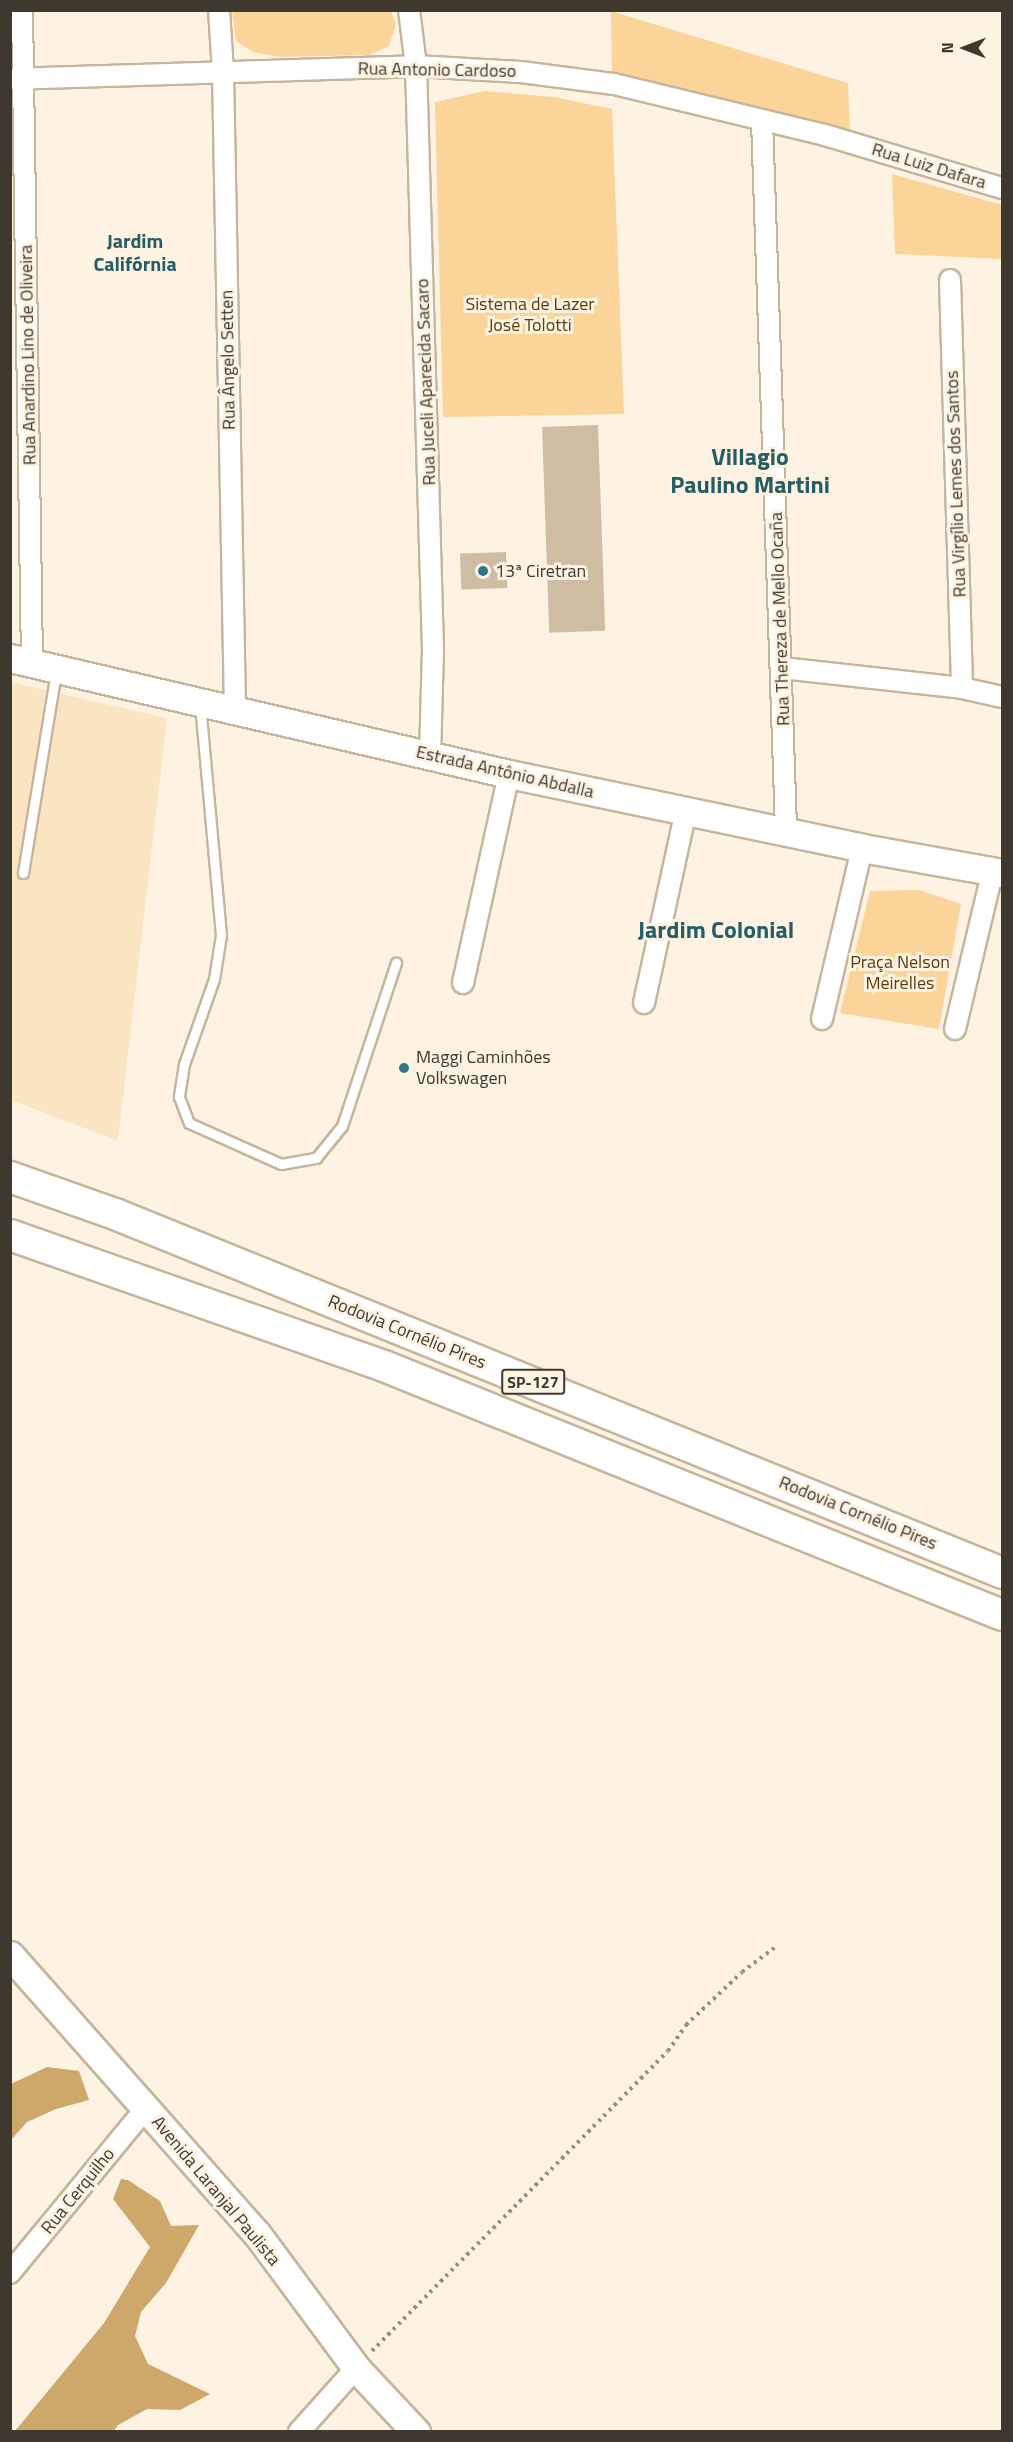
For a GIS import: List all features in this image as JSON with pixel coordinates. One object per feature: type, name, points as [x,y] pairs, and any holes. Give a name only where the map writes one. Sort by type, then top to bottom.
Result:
[{"type":"main road","name":"Rodovia Cornélio Pires","points":[[10,1177],[126,1219],[1002,1573]]},
{"type":"main road","name":"SP-127","points":[[10,1235],[384,1366],[1002,1615]]},
{"type":"street","name":"Rua Anardino Lino de Oliveira","points":[[22,10],[17,79],[33,663]]},
{"type":"street","name":"Rua Ângelo Setten","points":[[219,10],[223,72],[235,710]]},
{"type":"street","name":"Rua Juceli Aparecida Sacaro","points":[[409,10],[416,66],[433,649],[430,755]]},
{"type":"street","name":"Rua Antonio Cardoso","points":[[17,79],[416,66],[520,72],[614,84],[856,144]]},
{"type":"street","name":"Rua Thereza de Mello Ocaña","points":[[762,120],[786,830]]},
{"type":"street","name":"Rua Luiz Dafara","points":[[856,144],[1002,188]]},
{"type":"street","name":"Rua Virgílio Lemes dos Santos","points":[[950,279],[962,688]]},
{"type":"street","name":"Estrada Antônio Abdalla","points":[[33,663],[509,774],[786,830],[862,848],[998,871]]},
{"type":"street","points":[[782,669],[962,688],[1002,697]]},
{"type":"street","points":[[463,983],[509,774]]},
{"type":"street","points":[[644,1003],[686,811]]},
{"type":"street","points":[[822,1019],[862,848]]},
{"type":"street","points":[[955,1029],[998,871]]},
{"type":"street","name":"Avenida Laranjal Paulista","points":[[10,1955],[257,2234],[356,2368],[416,2432]]},
{"type":"street","name":"Rua Cerquilho","points":[[10,2273],[146,2108]]},
{"type":"street","points":[[299,2432],[356,2368]]},
{"type":"lane","points":[[23,873],[33,663]]},
{"type":"lane","points":[[200,702],[221,935],[214,979],[184,1064],[179,1097],[189,1123],[281,1164],[316,1158],[342,1126],[396,963]]},
{"type":"path","points":[[356,2368],[520,2198],[668,2050],[686,2025],[742,1972],[778,1945]]},
{"type":"shaded area","points":[[10,682],[167,718],[118,1141],[11,1100]]},
{"type":"shaded area","points":[[47,2067],[79,2071],[89,2100],[56,2109],[27,2122],[11,2140],[11,2084]]},
{"type":"shaded area","points":[[121,2179],[128,2180],[160,2201],[171,2226],[199,2225],[166,2283],[141,2312],[135,2336],[148,2364],[210,2394],[180,2410],[147,2409],[118,2425],[114,2431],[15,2431],[104,2323],[150,2247],[113,2199]]},
{"type":"green space","points":[[232,11],[391,11],[396,24],[389,46],[369,55],[280,57],[253,52],[236,41]]},
{"type":"green space","points":[[611,11],[848,83],[850,135],[612,78]]},
{"type":"green space","name":"Sistema de Lazer José Tolotti","points":[[485,91],[554,97],[612,109],[624,414],[443,417],[435,102]]},
{"type":"green space","points":[[892,174],[1002,205],[1002,259],[895,254]]},
{"type":"green space","name":"Praça Nelson Meirelles","points":[[919,890],[961,904],[939,1029],[840,1013],[870,891]]},
{"type":"building","points":[[598,425],[605,631],[549,633],[542,427]]},
{"type":"building","name":"13ª Ciretran","points":[[506,552],[507,588],[461,590],[460,554]]},
{"type":"place","name":"13ª Ciretran","points":[[483,571]]},
{"type":"place","name":"Maggi Caminhões Volkswagen","points":[[404,1068]]},
{"type":"district","name":"Jardim Califórnia","points":[[135,252]]},
{"type":"district","name":"Villagio Paulino Martini","points":[[750,471]]},
{"type":"district","name":"Jardim Colonial","points":[[716,930]]}]
